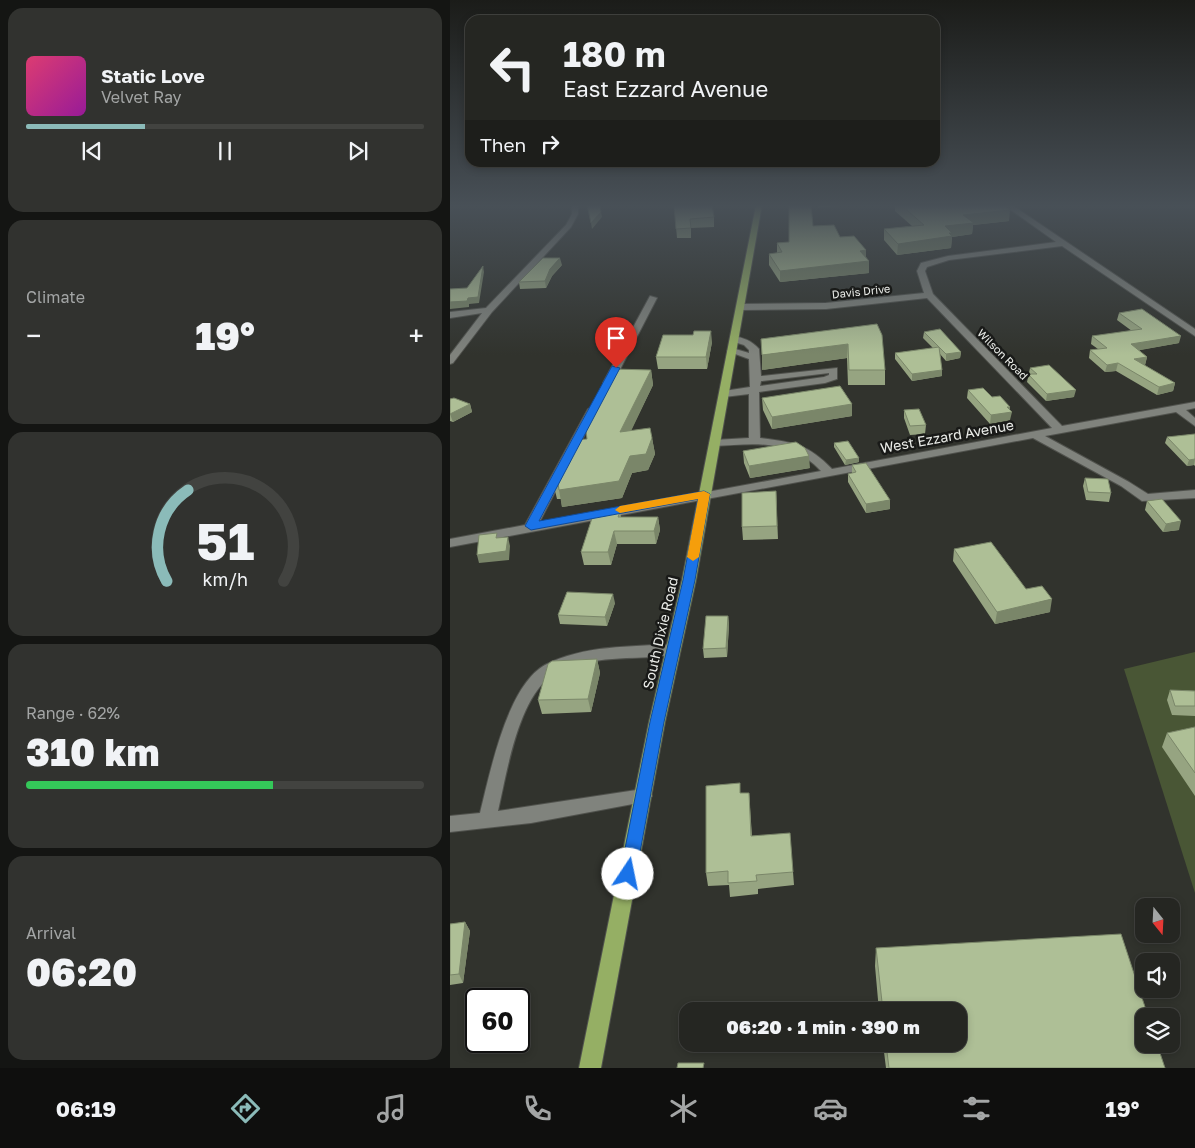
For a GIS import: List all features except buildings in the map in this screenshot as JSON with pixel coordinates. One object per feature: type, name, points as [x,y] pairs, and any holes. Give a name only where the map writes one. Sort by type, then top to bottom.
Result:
[{"type":"main road","name":"South Dixie Road","points":[[590,1068],[643,796],[689,580],[750,255]]},
{"type":"street","points":[[450,361],[489,310],[542,255]]},
{"type":"street","points":[[929,295],[920,271],[924,265],[948,258],[972,255]]},
{"type":"street","points":[[1081,255],[1195,333]]},
{"type":"street","name":"Davis Drive","points":[[740,307],[826,306],[929,295]]},
{"type":"street","name":"Wilson Road","points":[[929,295],[1060,430]]},
{"type":"street","points":[[531,526],[653,298]]},
{"type":"street","points":[[450,316],[489,310]]},
{"type":"street","points":[[733,345],[747,343],[754,350],[755,384],[752,402],[755,440]]},
{"type":"street","points":[[724,394],[755,384],[834,370],[834,377],[825,380],[755,384]]},
{"type":"street","name":"West Ezzard Avenue","points":[[450,543],[531,526],[1195,405]]},
{"type":"street","points":[[1178,408],[1195,423]]},
{"type":"street","points":[[1035,435],[1146,498],[1195,494]]},
{"type":"street","points":[[714,442],[755,440],[800,447],[812,454],[829,472]]},
{"type":"street","points":[[487,820],[513,721],[538,680],[548,671],[591,656],[673,649]]},
{"type":"street","points":[[450,824],[532,815],[643,796]]},
{"type":"green space","points":[[1195,652],[1195,893],[1124,669]]},
{"type":"slow traffic","points":[[620,510],[704,494],[693,557]]},
{"type":"route","points":[[616,368],[531,526],[704,494],[689,580],[657,722],[628,874]]}]
